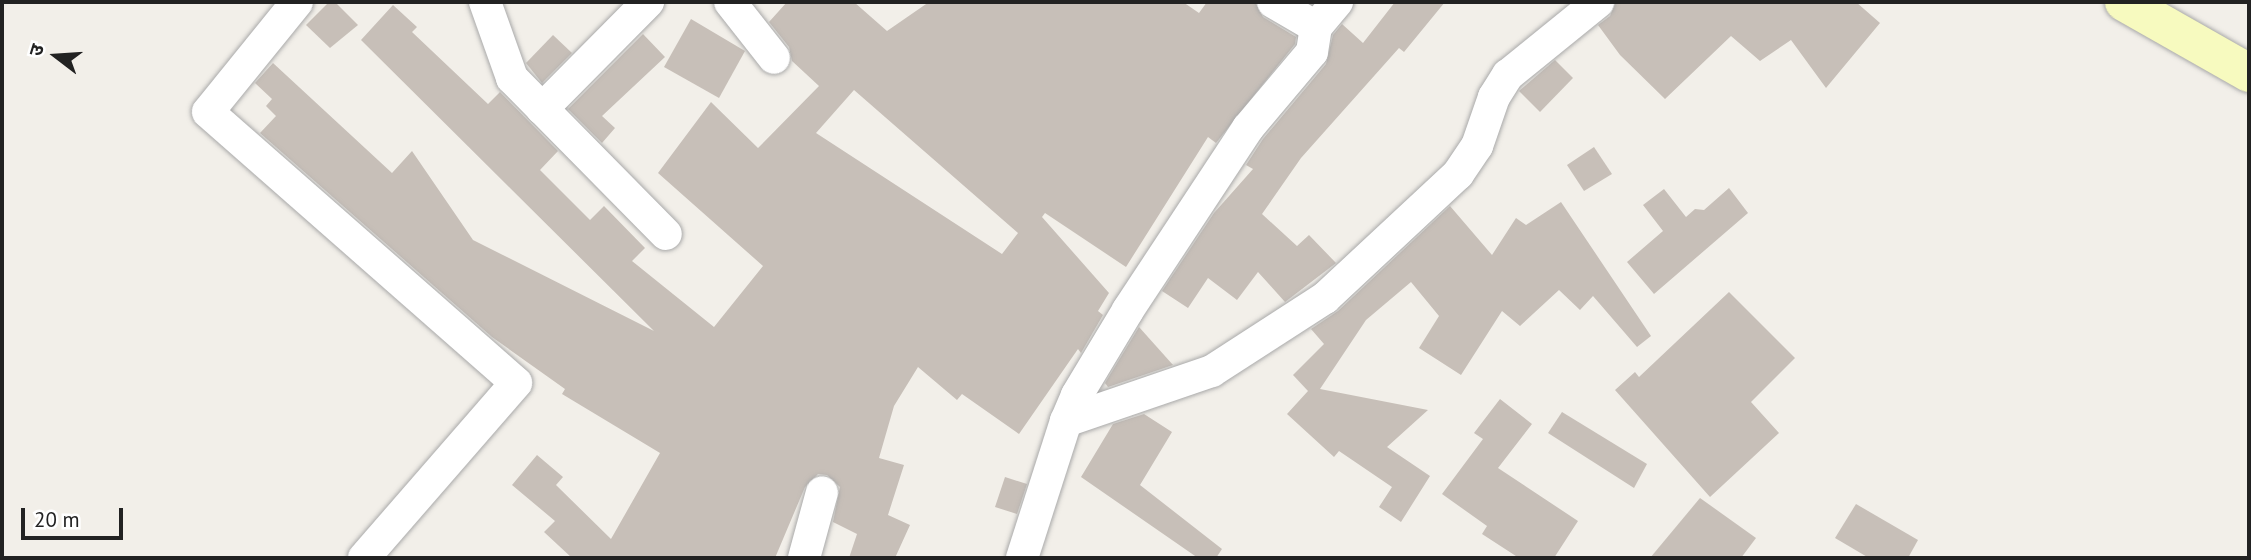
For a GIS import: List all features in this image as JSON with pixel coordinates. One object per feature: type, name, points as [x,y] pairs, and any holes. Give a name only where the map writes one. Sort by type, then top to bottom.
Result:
[{"type":"street","points":[[297,2],[208,112],[516,383],[364,558]]},
{"type":"street","points":[[485,2],[512,78],[666,234]]},
{"type":"street","points":[[542,109],[648,2]]},
{"type":"street","points":[[730,2],[774,58]]},
{"type":"street","points":[[1273,2],[1316,27]]},
{"type":"street","points":[[1022,558],[1066,421],[1077,395],[1128,310],[1248,128],[1312,52],[1316,27],[1337,2]]},
{"type":"street","points":[[1066,421],[1212,371],[1260,344],[1325,298],[1458,174],[1477,146],[1494,97],[1508,75],[1598,2]]},
{"type":"street","points":[[2124,2],[2249,73]]},
{"type":"street","points":[[804,558],[821,492]]},
{"type":"building","points":[[329,2],[335,2],[358,25],[330,48],[306,25]]},
{"type":"building","points":[[787,2],[854,2],[887,31],[929,2],[1183,2],[1199,13],[1207,2],[1255,2],[1263,17],[1296,37],[1295,44],[1216,143],[1208,137],[1126,267],[1045,213],[1042,217],[1109,293],[1098,311],[1103,315],[1081,353],[1078,349],[1019,434],[962,394],[957,400],[918,367],[894,406],[879,458],[904,465],[888,515],[910,525],[895,558],[849,558],[857,534],[833,522],[840,487],[827,475],[818,474],[805,487],[775,558],[572,558],[544,532],[555,521],[512,485],[537,455],[563,477],[556,485],[611,539],[660,453],[562,394],[565,389],[492,337],[260,133],[276,116],[266,106],[272,99],[255,83],[273,63],[392,173],[412,151],[473,240],[654,331],[361,40],[393,5],[417,27],[412,32],[488,104],[500,92],[558,151],[540,170],[590,220],[604,206],[645,248],[632,261],[714,327],[763,266],[658,173],[711,102],[758,148],[819,86],[792,61],[789,47],[769,22]],"holes":[[[854,90],[1018,233],[1002,254],[816,133]]]},
{"type":"building","points":[[1395,2],[1445,2],[1404,52],[1399,48],[1301,158],[1262,214],[1297,246],[1309,235],[1336,263],[1285,302],[1258,272],[1237,300],[1208,278],[1188,308],[1162,291],[1214,213],[1253,169],[1246,165],[1263,139],[1326,64],[1333,35],[1342,24],[1363,43]]},
{"type":"building","points":[[1616,2],[1856,2],[1880,23],[1826,88],[1791,40],[1760,61],[1731,36],[1665,99],[1620,55],[1598,25],[1610,16]]},
{"type":"building","points":[[691,19],[745,51],[719,98],[664,67]]},
{"type":"building","points":[[643,34],[665,57],[602,116],[615,128],[602,143],[568,109]]},
{"type":"building","points":[[553,35],[572,53],[542,83],[526,63]]},
{"type":"building","points":[[1555,60],[1573,78],[1540,112],[1519,91]]},
{"type":"building","points":[[1594,147],[1612,174],[1584,191],[1567,165]]},
{"type":"building","points":[[1729,188],[1748,213],[1654,294],[1627,262],[1663,231],[1643,205],[1664,189],[1686,217],[1695,209],[1704,210]]},
{"type":"building","points":[[1561,202],[1651,336],[1637,347],[1593,296],[1580,310],[1559,290],[1520,326],[1502,311],[1461,375],[1419,348],[1439,316],[1411,282],[1366,320],[1320,389],[1428,410],[1387,447],[1430,476],[1401,522],[1379,507],[1392,487],[1339,451],[1334,457],[1287,414],[1308,391],[1293,375],[1324,344],[1311,329],[1338,311],[1450,206],[1492,255],[1516,218],[1526,225]]},
{"type":"building","points":[[1729,292],[1795,358],[1751,402],[1779,433],[1710,497],[1615,390],[1635,372],[1639,377]]},
{"type":"building","points":[[1139,327],[1173,365],[1108,387],[1105,383]]},
{"type":"building","points":[[1500,399],[1532,424],[1498,468],[1578,521],[1554,558],[1519,558],[1482,534],[1487,526],[1442,494],[1483,439],[1474,433]]},
{"type":"building","points":[[1562,412],[1647,464],[1634,488],[1548,433]]},
{"type":"building","points":[[1144,414],[1172,432],[1140,485],[1222,549],[1216,558],[1198,558],[1081,477],[1113,424]]},
{"type":"building","points":[[1005,477],[1027,484],[1017,514],[995,507]]},
{"type":"building","points":[[1700,498],[1756,538],[1741,558],[1650,558]]},
{"type":"building","points":[[1856,504],[1918,540],[1908,558],[1869,558],[1835,538]]}]
